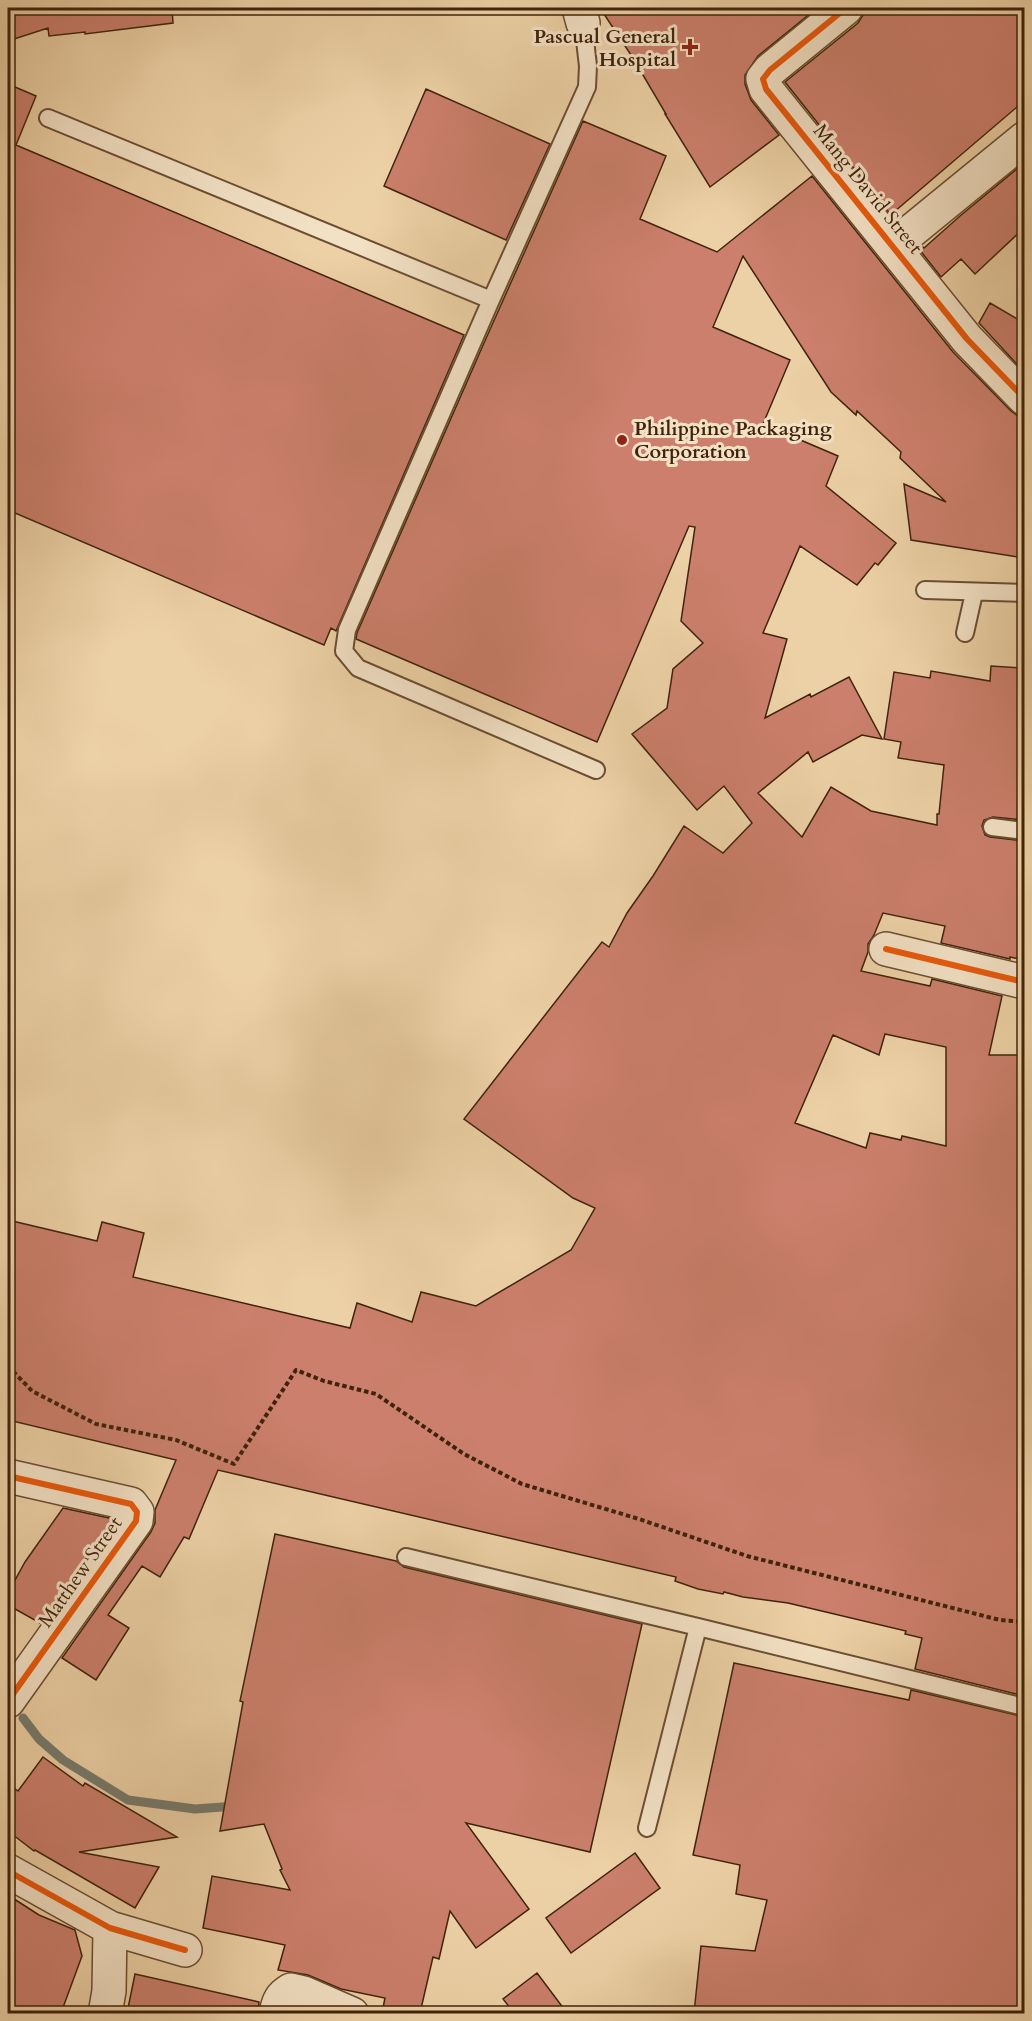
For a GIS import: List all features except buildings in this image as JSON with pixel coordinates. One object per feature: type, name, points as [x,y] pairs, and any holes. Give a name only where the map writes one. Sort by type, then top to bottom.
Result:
[{"type":"street","name":"Mang David Street","points":[[846,8],[770,70],[763,79],[766,89],[967,339],[1024,398]]},
{"type":"street","name":"Mang David Street","points":[[894,246],[1024,139]]},
{"type":"street","points":[[886,949],[1024,982]]},
{"type":"street","name":"Matthew Street","points":[[8,1476],[131,1504],[137,1512],[136,1521],[8,1701]]},
{"type":"street","points":[[8,1871],[110,1928],[184,1950]]},
{"type":"street","points":[[105,2013],[109,1991],[110,1928]]},
{"type":"street","points":[[276,2013],[281,1996],[291,1989],[352,2013]]},
{"type":"lane","points":[[581,15],[588,66],[587,87],[347,630],[344,651],[358,668],[596,770]]},
{"type":"lane","points":[[48,118],[491,300]]},
{"type":"lane","points":[[925,590],[1024,593]]},
{"type":"lane","points":[[965,633],[974,593]]},
{"type":"lane","points":[[992,827],[1024,831]]},
{"type":"lane","points":[[406,1557],[1024,1707]]},
{"type":"lane","points":[[647,1828],[698,1628]]},
{"type":"path","points":[[8,1366],[32,1391],[96,1424],[176,1440],[234,1464],[296,1370],[324,1381],[376,1394],[464,1454],[522,1484],[639,1519],[747,1556],[1000,1620],[1024,1622]]},
{"type":"waterway","points":[[23,1718],[39,1739],[63,1760],[128,1800],[195,1809],[236,1806]]},
{"type":"cycle path","points":[[846,8],[770,70],[763,79],[766,89],[967,339],[1024,398]]},
{"type":"cycle path","points":[[886,949],[1024,982]]},
{"type":"cycle path","points":[[8,1476],[131,1504],[137,1512],[136,1521],[8,1701]]},
{"type":"cycle path","points":[[8,1871],[110,1928],[185,1950]]},
{"type":"place","name":"Pascual General Hospital","points":[[690,47]]},
{"type":"place","name":"Philippine Packaging Corporation","points":[[622,440]]}]
